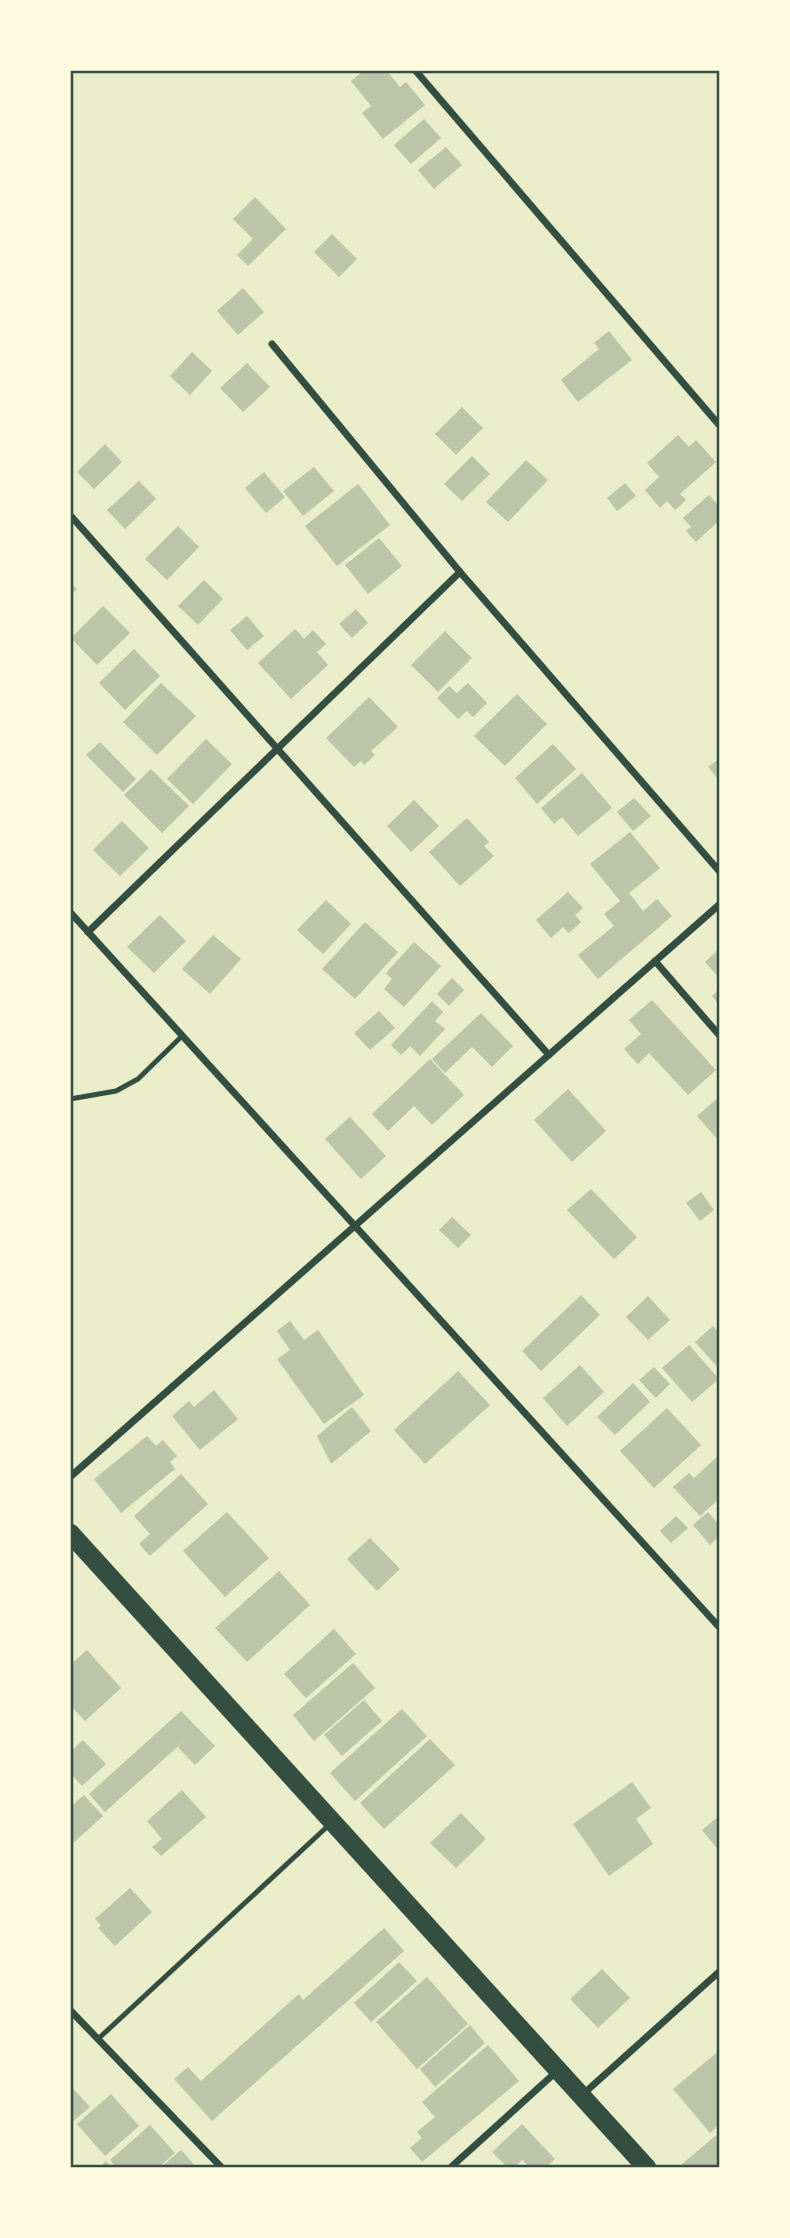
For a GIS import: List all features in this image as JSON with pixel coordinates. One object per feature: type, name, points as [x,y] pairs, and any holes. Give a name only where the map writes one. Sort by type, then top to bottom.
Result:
[{"type":"highway","points":[[70,1533],[648,2168]]},
{"type":"street","points":[[415,70],[720,426]]},
{"type":"street","points":[[272,344],[460,572],[720,873]]},
{"type":"street","points":[[70,515],[549,1055]]},
{"type":"street","points":[[88,932],[460,572]]},
{"type":"street","points":[[70,1477],[720,904]]},
{"type":"street","points":[[70,912],[720,1628]]},
{"type":"street","points":[[655,961],[720,1036]]},
{"type":"street","points":[[580,2096],[720,1971]]},
{"type":"street","points":[[70,2010],[222,2168]]},
{"type":"street","points":[[450,2168],[558,2071]]},
{"type":"lane","points":[[70,1099],[116,1091],[138,1079],[182,1036]]},
{"type":"lane","points":[[98,2039],[332,1822]]},
{"type":"building","points":[[364,70],[386,70],[400,87],[406,82],[425,105],[383,139],[362,113],[371,106],[351,81]]},
{"type":"building","points":[[424,119],[441,138],[411,164],[394,145]]},
{"type":"building","points":[[446,147],[462,165],[434,189],[418,170]]},
{"type":"building","points":[[255,197],[286,229],[248,266],[237,255],[253,239],[233,219]]},
{"type":"building","points":[[332,234],[357,259],[339,277],[314,252]]},
{"type":"building","points":[[243,288],[264,312],[238,335],[217,311]]},
{"type":"building","points":[[609,331],[632,360],[578,402],[561,380],[599,349],[594,343]]},
{"type":"building","points":[[192,352],[212,371],[190,395],[170,376]]},
{"type":"building","points":[[247,363],[270,387],[243,412],[220,388]]},
{"type":"building","points":[[462,407],[483,428],[456,455],[435,434]]},
{"type":"building","points":[[678,435],[689,447],[696,440],[716,462],[680,494],[686,500],[675,510],[667,501],[660,508],[645,490],[659,477],[647,463]]},
{"type":"building","points":[[105,444],[122,462],[94,489],[77,472]]},
{"type":"building","points":[[472,456],[490,474],[462,501],[444,484]]},
{"type":"building","points":[[526,460],[548,480],[508,522],[486,502]]},
{"type":"building","points":[[314,467],[334,491],[303,516],[283,491]]},
{"type":"building","points":[[264,472],[285,497],[266,513],[245,488]]},
{"type":"building","points":[[139,481],[156,499],[125,529],[107,510]]},
{"type":"building","points":[[625,483],[636,496],[617,511],[607,498]]},
{"type":"building","points":[[358,484],[390,525],[337,566],[305,526]]},
{"type":"building","points":[[709,495],[720,507],[720,520],[696,542],[686,531],[691,527],[683,518]]},
{"type":"building","points":[[178,526],[199,547],[167,580],[145,559]]},
{"type":"building","points":[[379,538],[402,566],[368,594],[345,565]]},
{"type":"building","points":[[204,580],[223,599],[198,625],[178,606]]},
{"type":"building","points":[[70,582],[77,589],[70,596]]},
{"type":"building","points":[[103,606],[130,633],[97,665],[71,638]]},
{"type":"building","points":[[356,609],[368,623],[352,638],[339,624]]},
{"type":"building","points":[[247,616],[264,636],[247,650],[230,630]]},
{"type":"building","points":[[295,629],[304,639],[313,630],[326,644],[317,652],[328,665],[291,699],[258,663]]},
{"type":"building","points":[[445,631],[472,658],[438,692],[411,665]]},
{"type":"building","points":[[134,649],[160,676],[125,710],[99,683]]},
{"type":"building","points":[[161,683],[196,716],[157,755],[123,722]]},
{"type":"building","points":[[468,683],[487,703],[473,717],[467,711],[458,719],[437,698],[449,686],[457,693]]},
{"type":"building","points":[[517,694],[547,724],[505,766],[474,736]]},
{"type":"building","points":[[369,697],[398,727],[371,751],[375,755],[364,765],[361,761],[354,767],[326,738]]},
{"type":"building","points":[[206,739],[232,764],[193,804],[167,779]]},
{"type":"building","points":[[100,742],[136,779],[123,792],[86,755]]},
{"type":"building","points":[[553,744],[576,769],[537,804],[515,778]]},
{"type":"building","points":[[720,758],[720,781],[708,767]]},
{"type":"building","points":[[151,769],[189,806],[162,833],[124,795]]},
{"type":"building","points":[[582,773],[612,808],[578,836],[562,817],[554,824],[541,808]]},
{"type":"building","points":[[634,798],[651,816],[633,831],[617,812]]},
{"type":"building","points":[[414,800],[439,826],[411,852],[387,826]]},
{"type":"building","points":[[467,818],[489,842],[484,846],[494,856],[460,886],[429,852]]},
{"type":"building","points":[[122,821],[149,848],[120,876],[93,850]]},
{"type":"building","points":[[630,832],[660,868],[629,893],[643,911],[657,899],[672,916],[598,979],[578,955],[614,926],[604,914],[620,901],[590,864]]},
{"type":"building","points":[[568,892],[583,908],[575,915],[581,922],[569,933],[563,927],[551,938],[536,920]]},
{"type":"building","points":[[326,900],[351,924],[323,954],[297,930]]},
{"type":"building","points":[[160,915],[186,941],[154,973],[127,947]]},
{"type":"building","points":[[365,922],[398,952],[355,999],[322,969]]},
{"type":"building","points":[[213,935],[241,959],[210,994],[182,969]]},
{"type":"building","points":[[414,942],[441,966],[404,1007],[384,989],[392,979],[386,973]]},
{"type":"building","points":[[720,948],[720,979],[705,962]]},
{"type":"building","points":[[452,978],[464,990],[449,1006],[437,994]]},
{"type":"building","points":[[720,988],[720,1006],[712,996]]},
{"type":"building","points":[[652,1000],[716,1070],[688,1095],[649,1053],[638,1064],[624,1049],[641,1034],[629,1020]]},
{"type":"building","points":[[432,1001],[443,1012],[435,1021],[445,1029],[420,1056],[410,1046],[401,1055],[391,1045]]},
{"type":"building","points":[[379,1011],[395,1028],[370,1050],[354,1033]]},
{"type":"building","points":[[481,1013],[513,1046],[492,1067],[472,1047],[445,1073],[432,1059]]},
{"type":"building","points":[[430,1059],[464,1095],[432,1125],[414,1106],[388,1131],[372,1114]]},
{"type":"building","points":[[568,1089],[606,1131],[572,1162],[534,1120]]},
{"type":"building","points":[[720,1096],[720,1142],[697,1116]]},
{"type":"building","points":[[350,1117],[386,1156],[361,1179],[325,1139]]},
{"type":"building","points":[[591,1189],[637,1237],[614,1259],[567,1210]]},
{"type":"building","points":[[701,1192],[714,1210],[700,1221],[686,1203]]},
{"type":"building","points":[[452,1217],[471,1235],[458,1248],[439,1230]]},
{"type":"building","points":[[581,1295],[600,1315],[541,1371],[522,1351]]},
{"type":"building","points":[[648,1296],[670,1320],[648,1340],[626,1317]]},
{"type":"building","points":[[290,1321],[304,1340],[318,1330],[364,1395],[324,1424],[277,1359],[290,1350],[277,1331]]},
{"type":"building","points":[[713,1326],[720,1334],[720,1370],[695,1342]]},
{"type":"building","points":[[689,1345],[719,1379],[692,1402],[662,1368]]},
{"type":"building","points":[[580,1365],[604,1392],[567,1426],[543,1398]]},
{"type":"building","points":[[654,1367],[670,1384],[656,1398],[639,1380]]},
{"type":"building","points":[[458,1371],[490,1405],[425,1464],[394,1430]]},
{"type":"building","points":[[633,1383],[650,1402],[615,1435],[597,1417]]},
{"type":"building","points":[[214,1390],[238,1419],[200,1450],[172,1416],[189,1401],[194,1407]]},
{"type":"building","points":[[352,1407],[371,1431],[331,1464],[317,1436]]},
{"type":"building","points":[[667,1408],[701,1445],[654,1488],[620,1451]]},
{"type":"building","points":[[147,1436],[156,1446],[163,1440],[177,1456],[170,1462],[175,1469],[121,1513],[94,1479]]},
{"type":"building","points":[[720,1454],[720,1498],[700,1516],[673,1487],[689,1473],[694,1478]]},
{"type":"building","points":[[181,1474],[208,1504],[150,1556],[139,1544],[150,1534],[134,1516]]},
{"type":"building","points":[[227,1512],[269,1558],[225,1597],[183,1551]]},
{"type":"building","points":[[708,1512],[720,1526],[720,1536],[710,1545],[693,1525]]},
{"type":"building","points":[[676,1516],[688,1528],[671,1543],[660,1531]]},
{"type":"building","points":[[370,1538],[400,1569],[377,1591],[347,1559]]},
{"type":"building","points":[[279,1571],[310,1605],[247,1662],[215,1628]]},
{"type":"building","points":[[334,1629],[356,1654],[306,1698],[284,1674]]},
{"type":"building","points":[[87,1650],[121,1688],[85,1721],[70,1705],[70,1665]]},
{"type":"building","points":[[353,1663],[375,1688],[314,1741],[293,1715]]},
{"type":"building","points":[[364,1700],[382,1721],[342,1756],[324,1735]]},
{"type":"building","points":[[402,1709],[427,1736],[355,1801],[330,1773]]},
{"type":"building","points":[[181,1711],[215,1746],[195,1765],[178,1747],[184,1741],[105,1812],[89,1794]]},
{"type":"building","points":[[430,1739],[455,1765],[384,1829],[360,1803]]},
{"type":"building","points":[[83,1740],[106,1764],[82,1786],[70,1773],[70,1752]]},
{"type":"building","points":[[632,1782],[651,1808],[636,1819],[653,1844],[609,1876],[573,1824]]},
{"type":"building","points":[[182,1790],[206,1817],[161,1856],[152,1847],[162,1839],[147,1821]]},
{"type":"building","points":[[84,1795],[103,1816],[70,1846],[70,1807]]},
{"type":"building","points":[[461,1813],[486,1839],[456,1868],[430,1843]]},
{"type":"building","points":[[720,1815],[720,1852],[702,1830]]},
{"type":"building","points":[[130,1888],[152,1912],[115,1946],[98,1928],[101,1925],[95,1919]]},
{"type":"building","points":[[384,1928],[404,1951],[212,2121],[174,2079],[188,2067],[201,2081],[299,1994],[303,2000]]},
{"type":"building","points":[[399,1962],[417,1981],[371,2022],[354,2003]]},
{"type":"building","points":[[602,1969],[630,1998],[598,2028],[570,1999]]},
{"type":"building","points":[[427,1977],[468,2024],[417,2069],[376,2022]]},
{"type":"building","points":[[470,2025],[485,2043],[435,2087],[420,2069]]},
{"type":"building","points":[[488,2045],[519,2081],[422,2162],[410,2148],[422,2138],[417,2132],[435,2117],[422,2102]]},
{"type":"building","points":[[720,2050],[720,2124],[710,2133],[673,2089]]},
{"type":"building","points":[[70,2085],[90,2107],[70,2124]]},
{"type":"building","points":[[111,2094],[139,2126],[105,2156],[77,2124]]},
{"type":"building","points":[[522,2124],[555,2159],[545,2168],[530,2168],[522,2160],[514,2168],[508,2168],[492,2152]]},
{"type":"building","points":[[150,2125],[175,2153],[158,2168],[117,2168],[110,2160]]},
{"type":"building","points":[[720,2132],[720,2168],[685,2168],[682,2164]]},
{"type":"building","points":[[181,2150],[197,2168],[160,2168]]},
{"type":"building","points":[[106,2161],[112,2168],[98,2168]]}]
